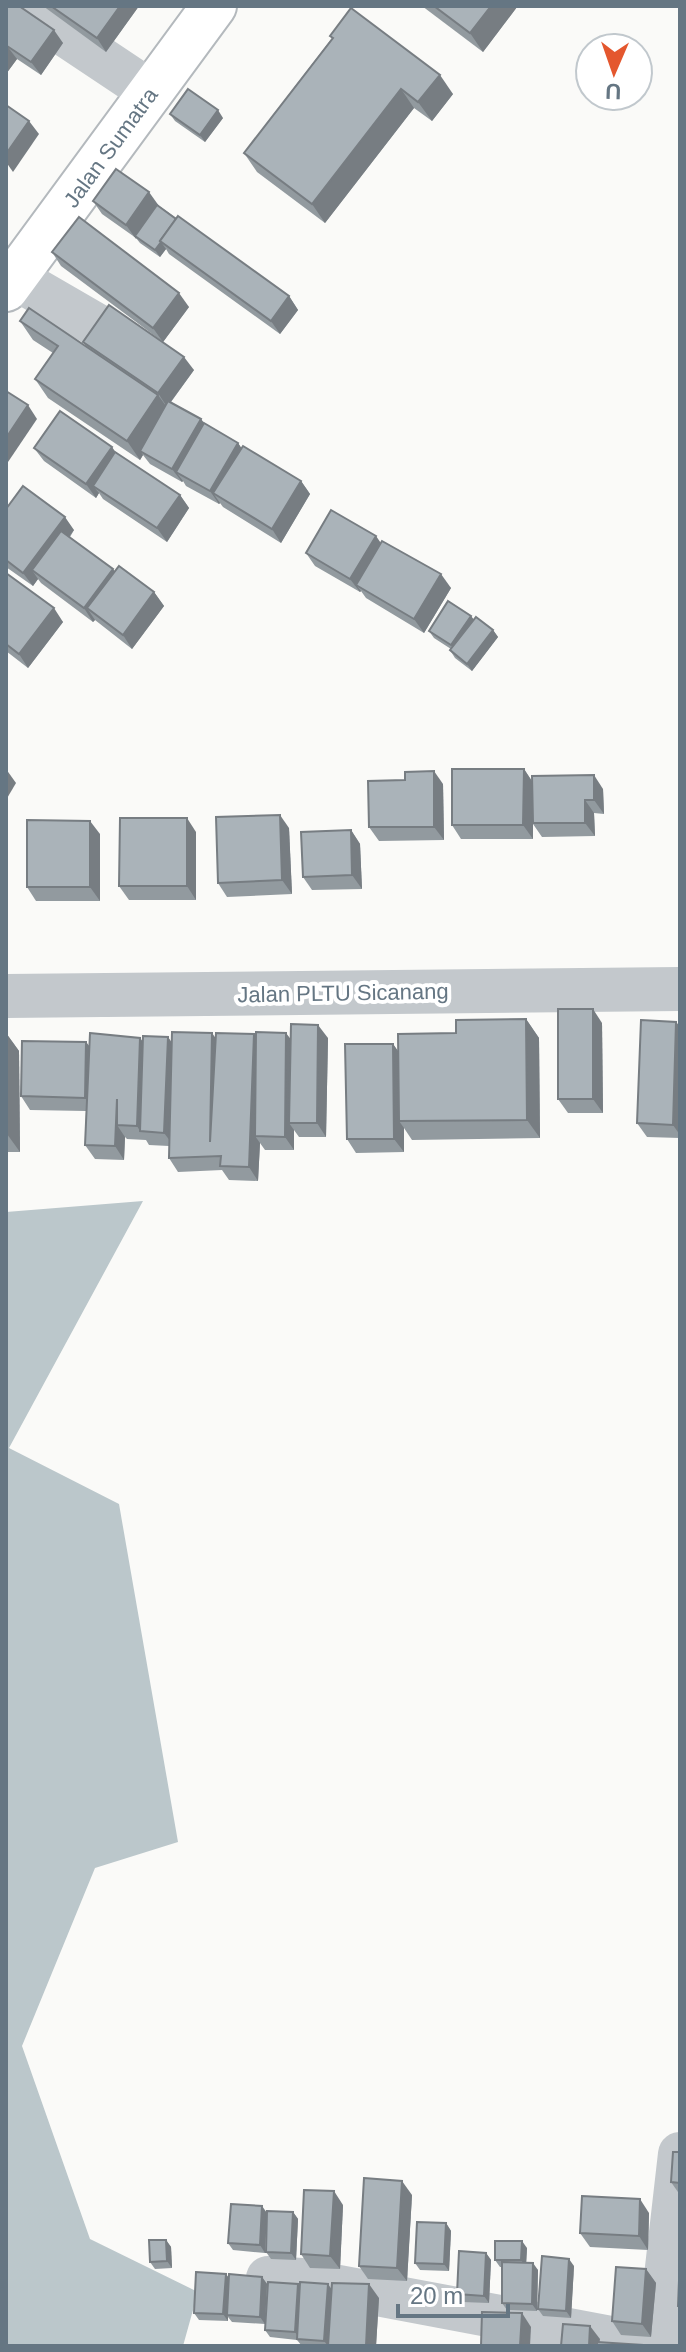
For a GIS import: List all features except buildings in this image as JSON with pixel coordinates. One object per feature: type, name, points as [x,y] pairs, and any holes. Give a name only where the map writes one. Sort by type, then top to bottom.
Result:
[{"type":"highway","name":"Jalan Sumatra","points":[[10,283],[214,6]]},
{"type":"street","points":[[22,6],[151,92]]},
{"type":"street","points":[[10,283],[98,326]]},
{"type":"street","name":"Jalan PLTU Sicanang","points":[[6,996],[680,989]]},
{"type":"street","points":[[268,2278],[302,2280],[656,2346],[680,2154]]},
{"type":"shaded area","points":[[143,1201],[9,1448],[119,1504],[178,1842],[95,1868],[22,2046],[90,2239],[198,2292],[183,2346],[6,2346],[6,1212]]}]
